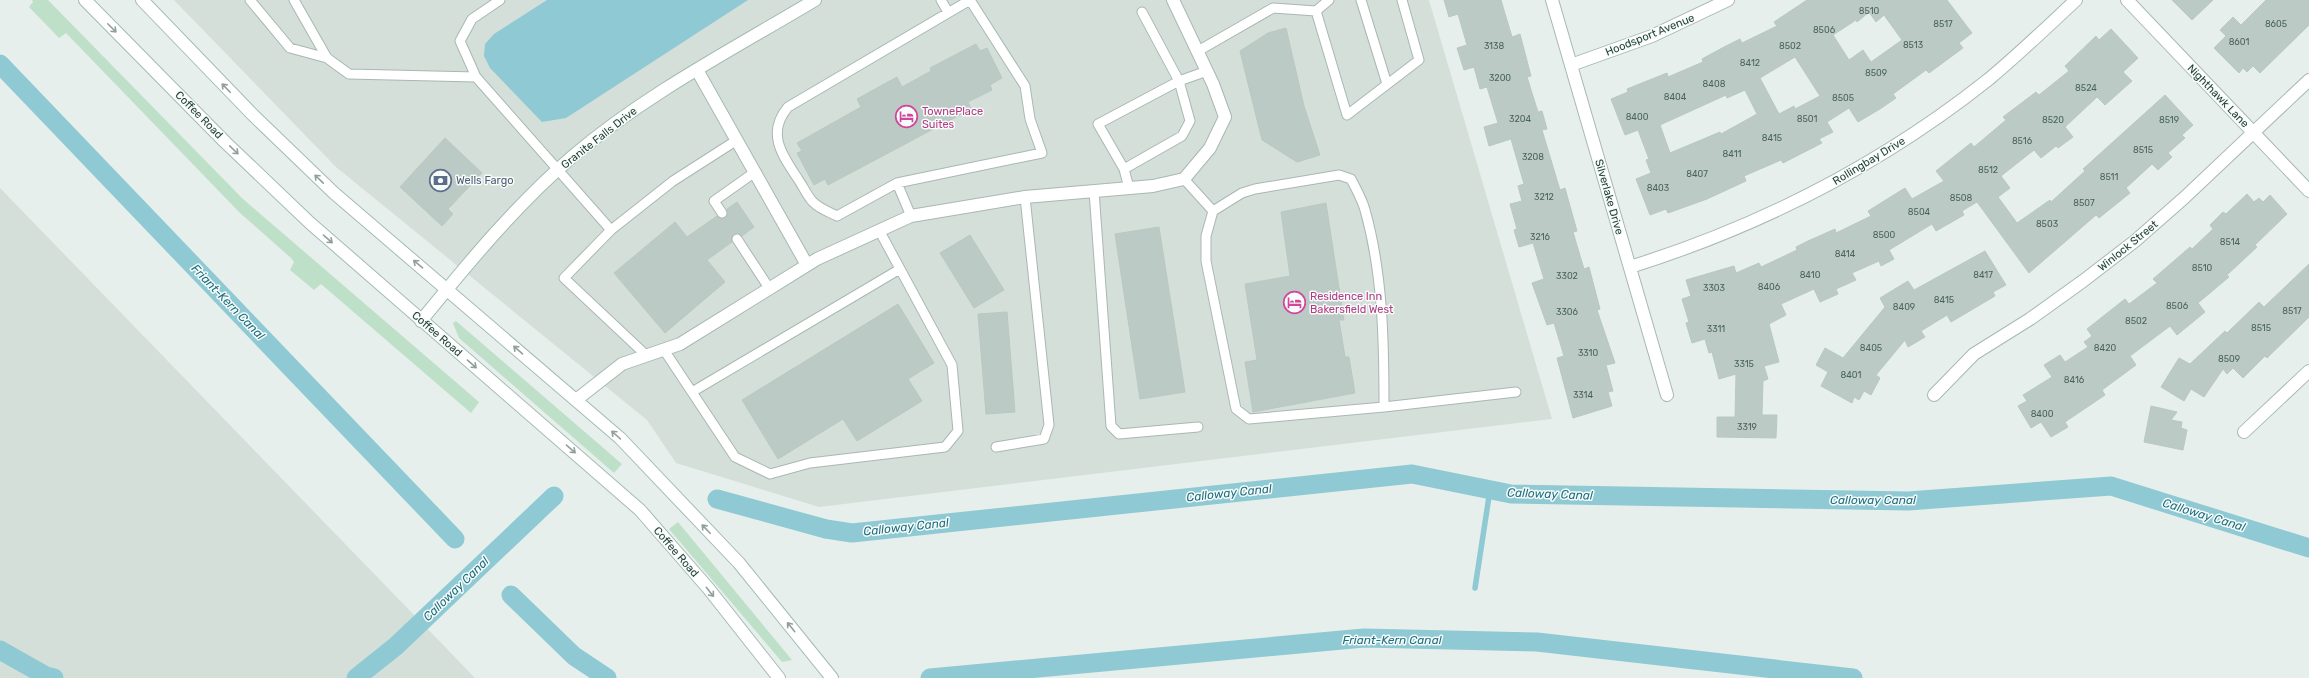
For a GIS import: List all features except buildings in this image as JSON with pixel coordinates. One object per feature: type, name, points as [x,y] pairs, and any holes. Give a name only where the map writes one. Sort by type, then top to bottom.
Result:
[{"type":"street","name":"Coffee Road","points":[[85,0],[220,136],[310,223],[640,510],[708,588],[778,678]]},
{"type":"street","points":[[142,0],[252,115],[334,193],[620,438],[739,563],[832,678]]},
{"type":"street","name":"Granite Falls Drive","points":[[422,321],[501,225],[559,169],[618,121],[697,70],[815,0]]},
{"type":"street","points":[[576,400],[622,364],[680,344],[807,265],[911,216],[1025,197],[1153,186],[1184,179],[1210,148],[1225,117],[1207,71],[1173,0]]},
{"type":"street","name":"Silverlake Drive","points":[[1552,0],[1667,395]]},
{"type":"street","name":"Hoodsport Avenue","points":[[1571,65],[1652,36],[1728,0]]},
{"type":"street","name":"Rollingbay Drive","points":[[1630,267],[1707,241],[1745,226],[1819,191],[1854,171],[1918,131],[1973,91],[2020,53],[2076,0]]},
{"type":"street","name":"Nighthawk Lane","points":[[2127,0],[2309,191]]},
{"type":"street","points":[[697,70],[807,265]]},
{"type":"street","name":"Winlock Street","points":[[1934,395],[1974,354],[2054,302],[2135,241],[2184,198],[2309,80]]},
{"type":"street","points":[[2244,432],[2309,371]]},
{"type":"lane","points":[[250,0],[290,48],[327,58],[348,74],[476,78]]},
{"type":"lane","points":[[294,0],[327,58]]},
{"type":"lane","points":[[500,0],[472,19],[460,41],[476,78],[559,169],[611,230]]},
{"type":"lane","points":[[941,0],[948,12]]},
{"type":"lane","points":[[970,0],[1025,86],[1030,119],[1042,153],[897,183],[837,216],[824,210],[813,202],[781,153],[777,131],[780,117],[788,108],[970,0]]},
{"type":"lane","points":[[1198,51],[1272,8],[1316,11],[1329,0]]},
{"type":"lane","points":[[1361,0],[1387,84]]},
{"type":"lane","points":[[1316,11],[1347,115],[1419,60],[1402,0]]},
{"type":"lane","points":[[1124,169],[1182,136],[1190,121],[1179,81],[1142,12]]},
{"type":"lane","points":[[1129,188],[1124,169],[1098,124],[1179,81],[1207,71]]},
{"type":"lane","points":[[647,356],[564,278],[611,230],[673,181],[737,140]]},
{"type":"lane","points":[[722,213],[714,201],[755,172]]},
{"type":"lane","points":[[1384,407],[1384,347],[1378,276],[1365,209],[1351,179],[1339,175],[1255,189],[1242,193],[1212,211],[1206,236],[1206,261],[1236,409],[1248,419],[1384,407],[1516,392]]},
{"type":"lane","points":[[1184,179],[1212,211]]},
{"type":"lane","points":[[897,183],[911,216]]},
{"type":"lane","points":[[1094,191],[1112,426],[1119,434],[1198,427]]},
{"type":"lane","points":[[996,447],[1044,439],[1049,425],[1025,197]]},
{"type":"lane","points":[[664,350],[735,457],[770,474],[810,463],[945,447],[958,432],[952,365],[879,230]]},
{"type":"lane","points":[[737,239],[769,288]]},
{"type":"lane","points":[[692,392],[900,269]]},
{"type":"shaded area","points":[[174,0],[1429,0],[1552,419],[819,507],[676,463],[647,420],[336,167]]},
{"type":"shaded area","points":[[0,188],[448,650],[475,678],[0,678]]},
{"type":"green space","points":[[32,0],[48,0],[243,199],[479,402],[471,413],[321,284],[314,290],[290,270],[294,262],[291,258],[240,213],[66,33],[59,38],[29,7],[33,2]]},
{"type":"green space","points":[[456,321],[622,464],[614,473],[459,338],[453,323]]},
{"type":"green space","points":[[678,522],[792,660],[782,662],[669,529]]},
{"type":"water","points":[[547,0],[748,0],[566,118],[542,122],[490,68],[484,56],[485,44],[494,34]]},
{"type":"waterway","name":"Friant-Kern Canal","points":[[0,64],[455,539]]},
{"type":"waterway","name":"Calloway Canal","points":[[717,499],[826,529],[852,533],[1412,474],[1511,494],[1908,501],[2111,486],[2309,548]]},
{"type":"waterway","points":[[1475,588],[1490,490]]},
{"type":"waterway","name":"Calloway Canal","points":[[356,678],[396,646],[554,496]]},
{"type":"waterway","name":"Friant-Kern Canal","points":[[511,595],[574,656],[607,678]]},
{"type":"waterway","name":"Friant-Kern Canal","points":[[930,678],[1364,638],[1537,642],[1853,678]]},
{"type":"waterway","name":"Calloway Canal","points":[[0,650],[46,676],[54,678]]},
{"type":"place","name":"TownePlace Suites","points":[[906,117]]},
{"type":"place","name":"Wells Fargo","points":[[441,180]]},
{"type":"place","name":"Residence Inn Bakersfield West","points":[[1294,302]]}]
